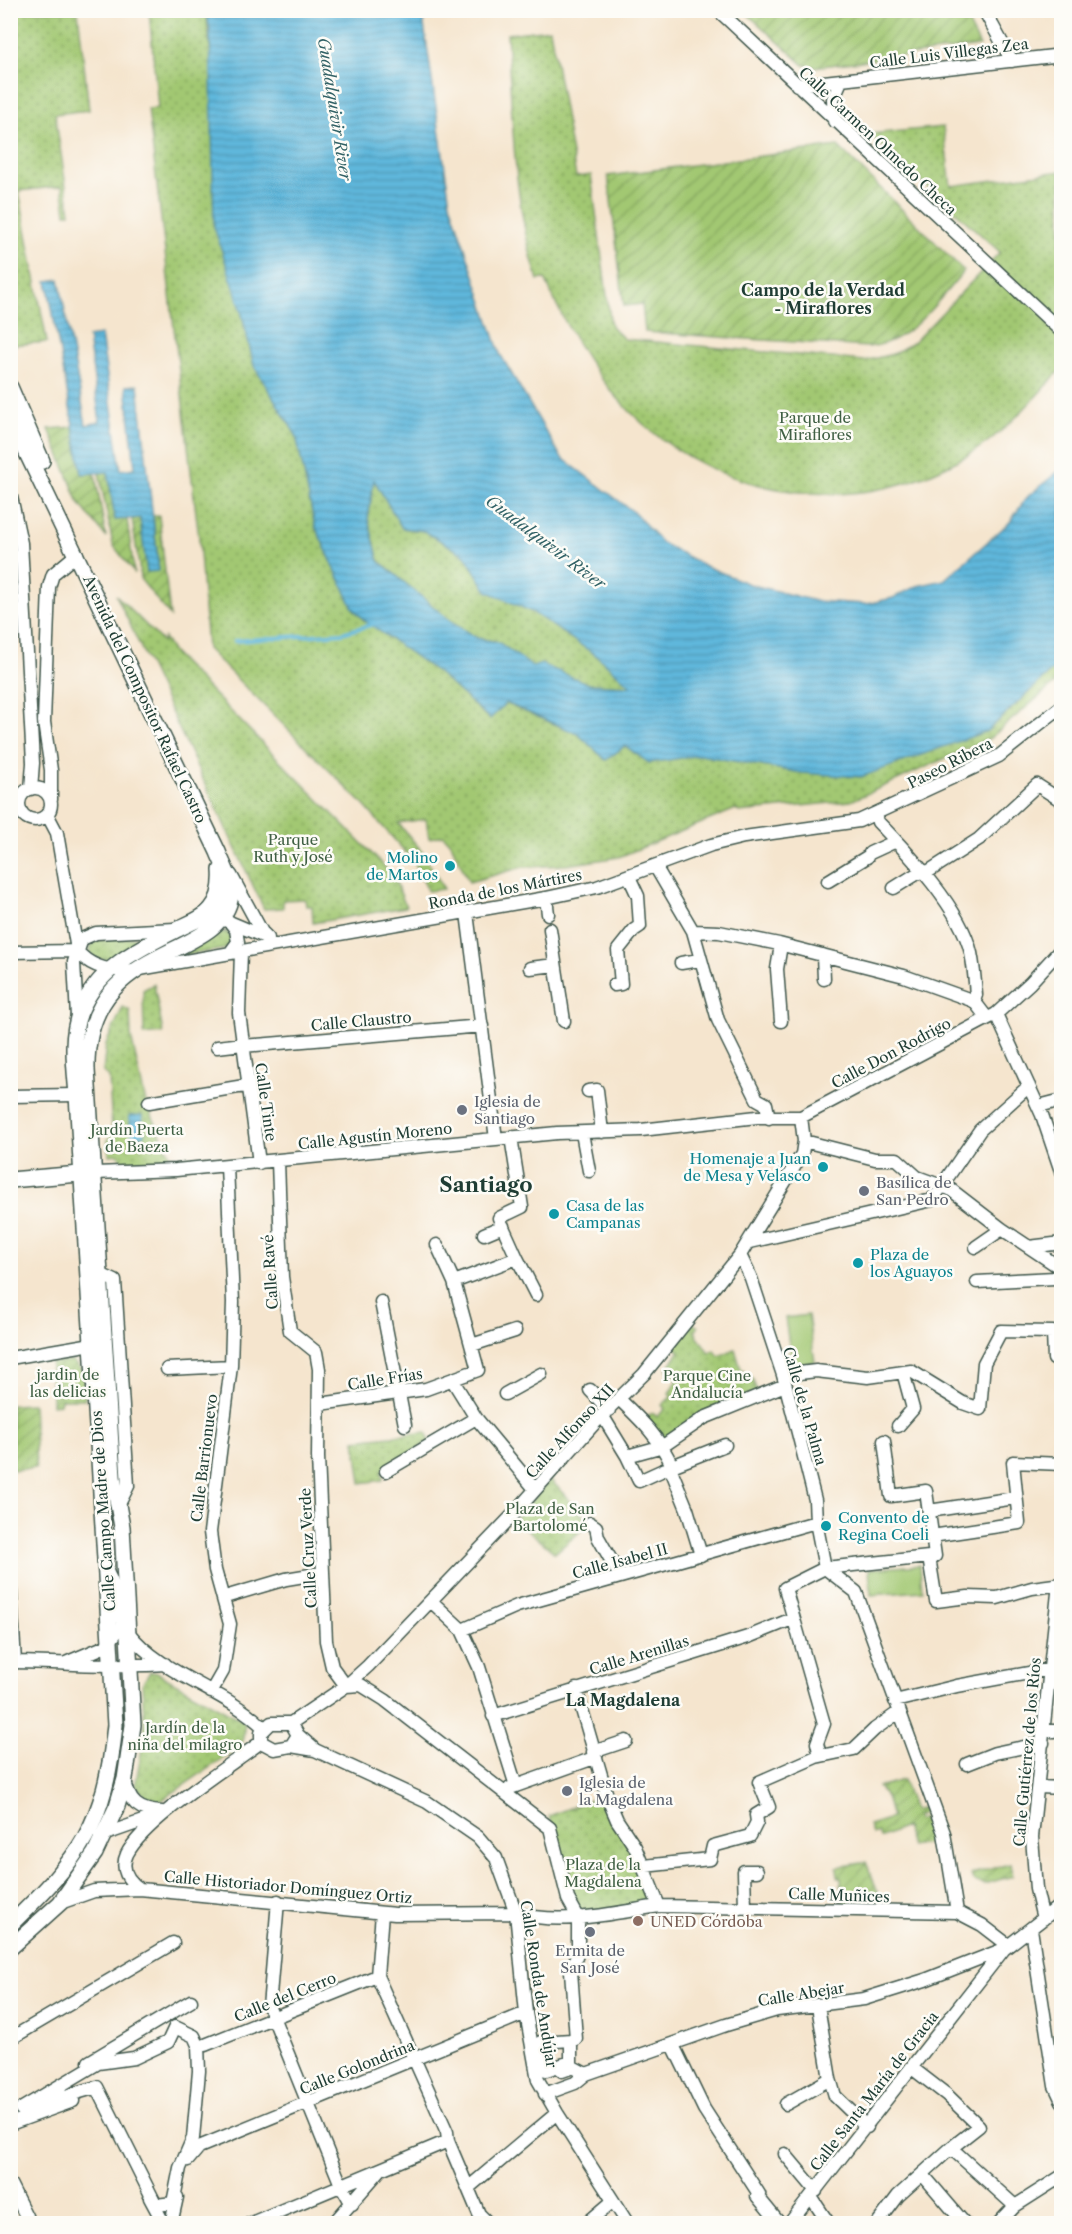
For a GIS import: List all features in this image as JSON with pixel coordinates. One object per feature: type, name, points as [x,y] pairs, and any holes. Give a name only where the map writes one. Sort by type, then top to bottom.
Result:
[{"type":"main road","name":"Avenida del Compositor Rafael Castro","points":[[10,387],[31,431],[75,550]]},
{"type":"main road","name":"Avenida del Compositor Rafael Castro","points":[[10,418],[218,852]]},
{"type":"main road","points":[[204,916],[214,906],[220,892],[218,852]]},
{"type":"main road","points":[[218,852],[231,891],[225,920]]},
{"type":"main road","name":"Calle Campo Madre de Dios","points":[[10,1948],[60,1903],[106,1832],[125,1779],[133,1725],[122,1527],[113,1477],[100,1274],[77,1095],[75,1049],[78,1022],[91,992],[109,969],[135,951],[204,916]]},
{"type":"main road","name":"Calle Campo Madre de Dios","points":[[10,1925],[58,1878],[83,1845],[99,1809],[112,1757],[115,1725],[92,1344],[88,1043],[95,1019],[106,997],[120,981],[134,970],[225,920]]},
{"type":"main road","points":[[10,1180],[88,1173]]},
{"type":"street","name":"Calle Carmen Olmedo Checa","points":[[718,10],[984,262],[1062,332]]},
{"type":"street","points":[[984,10],[1012,61]]},
{"type":"street","name":"Calle Luis Villegas Zea","points":[[797,85],[1062,55]]},
{"type":"street","points":[[834,121],[833,99],[840,81]]},
{"type":"street","points":[[10,492],[16,509],[21,543],[33,764],[29,790],[15,804],[25,816],[34,820],[47,814],[51,800],[51,776],[44,723],[49,587],[53,574],[75,550]]},
{"type":"street","name":"Paseo Ribera","points":[[876,815],[999,756],[1062,706]]},
{"type":"street","points":[[894,888],[980,839],[1037,785],[1062,801]]},
{"type":"street","points":[[10,793],[41,789],[51,800]]},
{"type":"street","name":"Calle Campo Madre de Dios","points":[[47,814],[57,833],[74,916],[77,951],[74,964],[78,1022]]},
{"type":"street","points":[[876,815],[924,872],[950,911],[971,952],[976,995],[974,1001]]},
{"type":"street","name":"Ronda de los Mártires","points":[[109,969],[134,970],[296,944],[546,898],[597,887],[711,845],[744,837],[837,825],[876,815]]},
{"type":"street","points":[[828,881],[896,841]]},
{"type":"street","points":[[218,852],[262,932],[268,938]]},
{"type":"street","points":[[655,866],[693,931],[699,960],[718,1020],[757,1099],[766,1104],[769,1118]]},
{"type":"street","points":[[614,985],[621,984],[618,950],[640,926],[638,896],[631,881]]},
{"type":"street","points":[[546,898],[548,914]]},
{"type":"street","points":[[467,913],[496,1139]]},
{"type":"street","points":[[204,916],[225,920],[268,938],[296,944]]},
{"type":"street","name":"Calle Tinte","points":[[225,920],[236,930],[238,942],[235,952],[239,1013],[259,1163]]},
{"type":"street","points":[[77,951],[82,939],[90,934],[180,928]]},
{"type":"street","points":[[550,929],[564,1021]]},
{"type":"street","points":[[693,931],[719,932],[823,955],[904,976],[974,1001],[992,1016],[1029,1086],[1039,1106],[1062,1174]]},
{"type":"street","points":[[781,945],[777,969],[781,1021]]},
{"type":"street","name":"Calle Don Rodrigo","points":[[801,1117],[992,1016],[1030,983],[1062,948]]},
{"type":"street","points":[[10,952],[77,951],[88,962],[109,969]]},
{"type":"street","points":[[823,955],[824,979]]},
{"type":"street","points":[[681,963],[699,960]]},
{"type":"street","points":[[531,968],[555,965]]},
{"type":"street","name":"Calle Claustro","points":[[243,1045],[482,1026]]},
{"type":"street","name":"Calle Tinte","points":[[217,1047],[243,1045]]},
{"type":"street","points":[[149,1102],[250,1085]]},
{"type":"street","points":[[750,1242],[932,1200],[980,1130],[1029,1086]]},
{"type":"street","points":[[588,1091],[597,1090],[602,1132]]},
{"type":"street","points":[[10,1096],[77,1095]]},
{"type":"street","points":[[1039,1106],[1062,1100]]},
{"type":"street","points":[[801,1117],[804,1141],[875,1159],[897,1159],[917,1177],[950,1189],[1002,1229],[1062,1269],[1055,1278],[977,1282]]},
{"type":"street","name":"Calle Agustín Moreno","points":[[88,1173],[227,1166],[511,1137],[801,1117]]},
{"type":"street","points":[[582,1133],[589,1171]]},
{"type":"street","points":[[511,1137],[522,1207],[499,1218],[536,1295]]},
{"type":"street","name":"Calle Alfonso XII","points":[[291,1723],[346,1686],[431,1601],[670,1345],[750,1242],[795,1169],[804,1141]]},
{"type":"street","name":"Calle Ravé","points":[[278,1161],[282,1277],[290,1332],[316,1352],[320,1404]]},
{"type":"street","name":"Calle Barrionuevo","points":[[211,1692],[223,1671],[230,1624],[225,1597],[215,1570],[210,1532],[231,1366],[233,1302],[227,1166]]},
{"type":"street","points":[[484,1234],[502,1226]]},
{"type":"street","points":[[975,1247],[1002,1229]]},
{"type":"street","points":[[1029,1247],[1062,1243]]},
{"type":"street","points":[[437,1245],[453,1282],[472,1345],[515,1331]]},
{"type":"street","name":"Calle de la Palma","points":[[740,1255],[751,1278],[784,1380],[815,1500],[816,1522],[825,1568]]},
{"type":"street","points":[[453,1282],[517,1258]]},
{"type":"street","points":[[381,1302],[405,1425]]},
{"type":"street","points":[[627,1456],[663,1446],[704,1418],[784,1380],[816,1371],[868,1377],[911,1371],[963,1403],[980,1409],[984,1363],[1001,1331],[1053,1332],[1054,1359],[1062,1359]]},
{"type":"street","points":[[10,1358],[92,1344]]},
{"type":"street","name":"Calle Frías","points":[[320,1404],[400,1394],[453,1381],[478,1370],[472,1345]]},
{"type":"street","points":[[167,1369],[231,1366]]},
{"type":"street","points":[[898,1426],[913,1409],[903,1372]]},
{"type":"street","points":[[505,1394],[541,1374]]},
{"type":"street","points":[[453,1381],[476,1418],[535,1489]]},
{"type":"street","points":[[590,1390],[605,1413],[639,1480],[725,1445]]},
{"type":"street","points":[[619,1400],[644,1422],[663,1446],[702,1555]]},
{"type":"street","name":"Calle Cruz Verde","points":[[320,1404],[318,1457],[326,1641],[332,1667],[346,1686]]},
{"type":"street","points":[[386,1471],[476,1418]]},
{"type":"street","points":[[820,1756],[817,1743],[824,1724],[816,1688],[804,1658],[785,1588],[825,1568],[935,1556],[926,1491],[891,1496],[884,1441]]},
{"type":"street","points":[[933,1539],[1019,1523],[1013,1462],[1062,1464]]},
{"type":"street","points":[[928,1509],[1015,1498]]},
{"type":"street","name":"Calle Isabel II","points":[[462,1630],[517,1606],[816,1522]]},
{"type":"street","points":[[590,1523],[596,1527],[598,1537],[620,1576]]},
{"type":"street","points":[[929,1557],[936,1601],[968,1597],[997,1598],[1032,1588],[1062,1584]]},
{"type":"street","points":[[825,1568],[856,1592],[944,1833],[957,1912]]},
{"type":"street","points":[[107,1572],[116,1586],[118,1613],[126,1626],[165,1664],[264,1728]]},
{"type":"street","points":[[225,1597],[286,1579],[322,1573]]},
{"type":"street","points":[[10,1579],[13,1662],[67,1662],[111,1667],[165,1664]]},
{"type":"street","name":"Calle Gutiérrez de los Ríos","points":[[1043,1919],[1036,1889],[1032,1837],[1054,1663],[1058,1593],[1062,1590]]},
{"type":"street","points":[[431,1601],[462,1630],[479,1667],[516,1786]]},
{"type":"street","name":"Calle Arenillas","points":[[493,1716],[748,1637],[792,1619]]},
{"type":"street","name":"Calle Campo Madre de Dios","points":[[111,1641],[126,1626]]},
{"type":"street","points":[[67,1662],[95,1652],[111,1641]]},
{"type":"street","points":[[644,1866],[710,1859],[712,1846],[750,1836],[757,1822],[756,1815],[769,1808],[759,1782],[773,1774],[820,1756],[854,1749],[897,1706],[957,1686],[1054,1663]]},
{"type":"street","points":[[346,1686],[361,1685],[385,1700],[550,1828],[568,1899],[578,1917],[578,1952],[571,1971],[576,2039],[571,2040]]},
{"type":"street","points":[[516,1913],[533,1918],[578,1917],[659,1906],[644,1866],[614,1813],[593,1755],[576,1689]]},
{"type":"street","points":[[261,1742],[274,1749],[291,1746],[298,1735],[291,1723],[280,1722],[264,1728]]},
{"type":"street","points":[[140,1889],[125,1874],[127,1854],[136,1842],[167,1812],[261,1742],[264,1728]]},
{"type":"street","points":[[967,1764],[1062,1731]]},
{"type":"street","name":"Calle Ronda de Andújar","points":[[298,1735],[315,1750]]},
{"type":"street","points":[[504,1791],[626,1741]]},
{"type":"street","name":"Calle Ronda de Andújar","points":[[291,1746],[315,1750],[427,1802],[478,1837],[496,1858],[516,1913],[526,2013],[538,2080],[628,2223]]},
{"type":"street","points":[[125,1779],[127,1793],[135,1805],[148,1811],[167,1812]]},
{"type":"street","points":[[1039,1787],[1062,1788]]},
{"type":"street","points":[[83,1845],[106,1832],[167,1812]]},
{"type":"street","points":[[745,1906],[744,1871],[757,1871]]},
{"type":"street","name":"Calle Historiador Domínguez Ortiz","points":[[60,1903],[94,1891],[140,1889],[382,1913],[516,1913]]},
{"type":"street","points":[[278,1901],[269,2007],[341,2185],[352,2204]]},
{"type":"street","points":[[1006,1947],[1062,1904]]},
{"type":"street","name":"Calle Muñices","points":[[659,1906],[957,1912],[982,1926],[1006,1947]]},
{"type":"street","points":[[382,1913],[377,1976],[447,2132],[447,2140],[479,2214],[489,2223]]},
{"type":"street","points":[[1031,1929],[1055,2086],[1062,2101]]},
{"type":"street","points":[[10,2039],[173,1943]]},
{"type":"street","name":"Calle Abejar","points":[[545,2094],[575,2083],[586,2074],[726,2025],[777,2010],[850,2002],[953,1969],[1006,1947]]},
{"type":"street","name":"Calle Santa María de Gracia","points":[[789,2223],[867,2127],[1006,1947]]},
{"type":"street","name":"Calle del Cerro","points":[[205,2045],[377,1976]]},
{"type":"street","points":[[13,2123],[19,2104],[191,2001]]},
{"type":"street","points":[[818,2006],[835,2096],[867,2127]]},
{"type":"street","name":"Calle Golondrina","points":[[196,2143],[309,2102],[526,2013]]},
{"type":"street","points":[[162,2018],[198,2034],[205,2045],[196,2143],[188,2157],[171,2223]]},
{"type":"street","points":[[175,2027],[194,2036],[198,2045],[196,2143],[180,2168],[173,2202],[156,2205],[98,2087],[21,2109],[99,2063],[134,2058],[168,2042],[175,2027]]},
{"type":"street","points":[[673,2045],[704,2109],[759,2194],[757,2196],[780,2223]]},
{"type":"street","name":"Calle Abejar","points":[[538,2080],[573,2067],[586,2074]]},
{"type":"street","points":[[877,2223],[898,2196],[979,2126],[947,2095],[912,2068]]},
{"type":"street","points":[[786,2104],[830,2079]]},
{"type":"street","points":[[13,2123],[96,2093],[117,2135],[116,2139],[164,2223]]},
{"type":"street","points":[[468,2188],[557,2113]]},
{"type":"street","points":[[249,2223],[447,2140]]},
{"type":"street","points":[[951,2148],[1015,2206]]},
{"type":"street","points":[[785,2154],[814,2194],[829,2223]]},
{"type":"street","points":[[333,2223],[382,2168]]},
{"type":"street","points":[[923,2175],[965,2223]]},
{"type":"street","points":[[998,2223],[1015,2206],[1062,2176]]},
{"type":"street","points":[[10,2184],[30,2223]]},
{"type":"street","points":[[582,2222],[613,2201]]},
{"type":"green space","points":[[10,11],[78,11],[89,110],[55,114],[70,213],[66,213],[62,186],[19,191],[47,342],[11,345]]},
{"type":"green space","points":[[149,11],[206,11],[240,306],[254,366],[296,435],[315,526],[353,608],[364,620],[437,672],[489,719],[505,703],[578,734],[606,760],[625,746],[649,763],[700,755],[802,773],[987,731],[1061,662],[1061,678],[990,738],[851,801],[739,812],[736,809],[619,857],[566,865],[523,867],[469,882],[451,844],[443,835],[429,838],[426,819],[398,823],[421,850],[444,889],[428,891],[415,863],[361,802],[207,649],[199,539],[148,109],[158,108]]},
{"type":"green space","points":[[744,11],[962,11],[980,46],[814,67],[804,65]]},
{"type":"green space","name":"Parque de Miraflores","points":[[550,29],[576,177],[591,175],[611,326],[624,339],[864,361],[893,354],[914,342],[1000,252],[869,134],[943,127],[951,186],[1061,171],[1061,369],[1018,415],[994,437],[968,455],[928,475],[887,488],[844,494],[822,494],[753,484],[712,469],[675,449],[642,423],[613,393],[587,358],[564,320],[545,279],[538,280],[529,250],[518,189],[507,34]]},
{"type":"green space","points":[[838,146],[964,271],[922,319],[897,338],[868,347],[645,332],[642,304],[624,306],[608,176]]},
{"type":"green space","points":[[74,427],[82,474],[95,473],[106,537],[79,503],[49,429]]},
{"type":"green space","points":[[108,471],[115,520],[127,519],[134,572],[113,545],[99,473]]},
{"type":"green space","points":[[374,479],[402,528],[424,531],[465,555],[487,591],[532,612],[597,656],[632,686],[589,684],[542,665],[533,667],[498,642],[477,638],[454,624],[379,561],[368,519]]},
{"type":"green space","points":[[153,516],[159,516],[170,616],[141,580],[132,519],[140,518],[147,571],[159,570]]},
{"type":"green space","name":"Parque Ruth y José","points":[[116,595],[163,642],[164,638],[173,653],[393,875],[406,907],[313,923],[312,906],[306,906],[305,899],[283,900],[283,908],[264,909]]},
{"type":"green space","points":[[227,931],[232,941],[226,949],[172,957]]},
{"type":"green space","points":[[145,937],[106,960],[94,958],[90,952],[91,944],[97,940]]},
{"type":"green space","points":[[154,984],[163,1033],[144,1035],[143,990]]},
{"type":"green space","name":"Jardín Puerta de Baeza","points":[[123,1007],[130,1011],[131,1037],[146,1103],[173,1161],[121,1163],[119,1154],[109,1155],[108,1140],[112,1132],[109,1077],[103,1072],[106,1044]]},
{"type":"green space","points":[[808,1315],[815,1362],[792,1365],[785,1318]]},
{"type":"green space","name":"Parque Cine Andalucía","points":[[691,1322],[698,1327],[695,1332],[709,1353],[714,1350],[719,1356],[735,1349],[741,1369],[753,1380],[757,1392],[663,1440],[643,1418],[653,1413],[657,1417],[665,1409],[662,1405],[672,1396],[669,1393],[678,1380],[667,1369],[680,1351],[670,1345]]},
{"type":"green space","name":"jardin de las delicias","points":[[72,1361],[83,1371],[85,1399],[61,1399],[60,1404],[52,1405],[51,1363]]},
{"type":"green space","points":[[33,1404],[36,1468],[12,1470],[11,1405]]},
{"type":"green space","points":[[427,1432],[429,1442],[382,1470],[383,1480],[361,1483],[355,1440]]},
{"type":"green space","name":"Plaza de San Bartolomé","points":[[550,1479],[590,1523],[555,1553],[515,1519]]},
{"type":"green space","points":[[920,1565],[922,1591],[871,1595],[869,1569]]},
{"type":"green space","name":"Jardín de la niña del milagro","points":[[150,1672],[157,1673],[245,1722],[242,1745],[161,1801],[150,1801],[135,1786],[145,1733],[142,1684]]},
{"type":"green space","points":[[127,1698],[122,1765],[103,1823],[98,1825],[109,1794],[116,1763],[121,1699]]},
{"type":"green space","points":[[903,1780],[914,1810],[923,1807],[925,1812],[916,1816],[917,1820],[924,1818],[933,1842],[911,1846],[905,1827],[880,1838],[878,1832],[872,1834],[869,1825],[892,1818],[886,1797],[878,1787]]},
{"type":"green space","name":"Plaza de la Magdalena","points":[[601,1796],[639,1861],[650,1906],[577,1913],[549,1816]]},
{"type":"green space","points":[[866,1862],[885,1910],[843,1908],[841,1877],[838,1877],[837,1867]]},
{"type":"green space","points":[[1010,1864],[1013,1876],[984,1884],[973,1881],[971,1874]]},
{"type":"water","name":"Guadalquivir River","points":[[206,11],[422,11],[450,203],[500,354],[561,457],[635,513],[662,543],[703,565],[749,584],[815,601],[866,604],[893,598],[917,586],[944,580],[1010,522],[1026,498],[1061,469],[1061,662],[987,731],[861,777],[802,773],[700,755],[649,763],[625,746],[606,760],[578,734],[506,703],[490,719],[437,672],[364,620],[353,608],[315,526],[296,435],[254,366],[240,306],[214,227],[210,30]],"holes":[[[374,480],[402,528],[424,531],[465,555],[487,591],[532,612],[597,656],[631,686],[589,684],[541,664],[533,667],[498,642],[477,638],[454,624],[379,561],[368,519]]]},
{"type":"water","points":[[59,279],[86,425],[100,422],[88,337],[101,335],[121,470],[135,468],[126,386],[138,385],[159,571],[147,572],[140,518],[115,520],[108,472],[82,474],[47,281]]},
{"type":"water","points":[[142,1115],[145,1136],[132,1137],[129,1116]]},
{"type":"waterway","points":[[235,641],[342,633],[374,624]]},
{"type":"place","name":"Molino de Martos","points":[[450,866]]},
{"type":"place","name":"Iglesia de Santiago","points":[[462,1110]]},
{"type":"place","name":"Homenaje a Juan de Mesa y Velasco","points":[[823,1167]]},
{"type":"place","name":"Basílica de San Pedro","points":[[864,1191]]},
{"type":"place","name":"Casa de las Campanas","points":[[554,1214]]},
{"type":"place","name":"Plaza de los Aguayos","points":[[858,1263]]},
{"type":"place","name":"Convento de Regina Coeli","points":[[826,1526]]},
{"type":"place","name":"Iglesia de la Magdalena","points":[[567,1791]]},
{"type":"place","name":"UNED Córdoba","points":[[638,1921]]},
{"type":"place","name":"Ermita de San José","points":[[590,1932]]},
{"type":"district","name":"Campo de la Verdad - Miraflores","points":[[823,299]]},
{"type":"district","name":"Santiago","points":[[486,1184]]},
{"type":"district","name":"La Magdalena","points":[[623,1700]]}]
